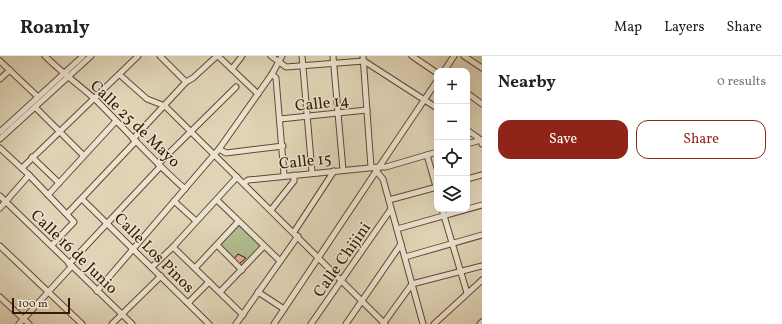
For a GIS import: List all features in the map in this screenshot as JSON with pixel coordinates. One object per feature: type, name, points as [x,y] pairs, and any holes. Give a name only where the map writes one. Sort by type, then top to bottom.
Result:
[{"type":"street","name":"Calle 25 de Mayo","points":[[45,56],[63,74],[94,99],[159,165],[185,189]]},
{"type":"street","points":[[0,132],[83,56]]},
{"type":"street","points":[[0,139],[91,56]]},
{"type":"street","points":[[22,168],[138,56]]},
{"type":"street","points":[[160,56],[186,82]]},
{"type":"street","points":[[67,214],[186,82],[193,78],[217,56],[258,94]]},
{"type":"street","points":[[232,69],[242,56]]},
{"type":"street","points":[[270,56],[286,68],[334,64],[363,58],[434,106]]},
{"type":"street","points":[[97,291],[134,250],[219,149],[272,74],[282,56]]},
{"type":"street","points":[[302,56],[312,172]]},
{"type":"street","points":[[333,56],[343,170]]},
{"type":"street","points":[[412,56],[434,71]]},
{"type":"street","points":[[446,68],[454,56]]},
{"type":"street","points":[[464,56],[482,68]]},
{"type":"street","points":[[363,58],[371,167]]},
{"type":"street","points":[[0,61],[38,97]]},
{"type":"street","points":[[0,79],[10,70]]},
{"type":"street","points":[[272,74],[276,78],[283,146],[284,175]]},
{"type":"street","points":[[120,75],[147,99],[165,106],[320,257],[384,324],[412,284],[482,266]]},
{"type":"street","points":[[275,324],[434,85]]},
{"type":"street","points":[[19,324],[48,293],[106,222],[236,86]]},
{"type":"street","points":[[470,95],[482,104]]},
{"type":"street","points":[[34,107],[83,155]]},
{"type":"street","name":"Calle 14","points":[[280,119],[367,110]]},
{"type":"street","points":[[48,195],[83,155],[116,121]]},
{"type":"street","points":[[470,132],[482,141]]},
{"type":"street","points":[[470,143],[482,141]]},
{"type":"street","points":[[219,149],[226,153],[283,146]]},
{"type":"street","points":[[0,148],[22,168],[74,222],[52,245]]},
{"type":"street","name":"Calle 15","points":[[244,183],[248,180],[312,172],[371,167],[378,169],[434,153]]},
{"type":"street","points":[[427,155],[434,178]]},
{"type":"street","points":[[32,158],[59,183]]},
{"type":"street","points":[[378,169],[383,179],[423,324]]},
{"type":"street","points":[[294,232],[334,171]]},
{"type":"street","points":[[0,208],[4,201],[29,175]]},
{"type":"street","points":[[271,210],[294,181],[294,175]]},
{"type":"street","points":[[470,178],[482,175]]},
{"type":"street","points":[[152,267],[173,247],[237,177]]},
{"type":"street","points":[[389,200],[434,189]]},
{"type":"street","name":"Calle 16 de Junio","points":[[0,196],[132,324]]},
{"type":"street","name":"Calle Los Pinos","points":[[82,198],[207,323]]},
{"type":"street","points":[[217,200],[280,261]]},
{"type":"street","points":[[174,201],[196,221]]},
{"type":"street","points":[[397,229],[482,205]]},
{"type":"street","name":"Calle Chijini","points":[[311,324],[391,209]]},
{"type":"street","points":[[443,212],[467,294]]},
{"type":"street","points":[[195,268],[238,222]]},
{"type":"street","points":[[404,257],[482,235]]},
{"type":"street","points":[[236,324],[298,236]]},
{"type":"street","points":[[346,324],[401,244]]},
{"type":"street","points":[[217,245],[242,270]]},
{"type":"street","points":[[0,246],[82,324]]},
{"type":"street","points":[[220,292],[264,246]]},
{"type":"street","points":[[173,247],[243,315]]},
{"type":"street","points":[[112,324],[161,276]]},
{"type":"street","points":[[434,324],[482,280]]},
{"type":"street","points":[[188,303],[209,282]]},
{"type":"street","points":[[258,292],[284,309]]},
{"type":"street","points":[[0,296],[29,324]]},
{"type":"green space","points":[[239,225],[261,247],[241,267],[220,245]]},
{"type":"building","points":[[238,254],[246,258],[239,264],[234,259]]}]
